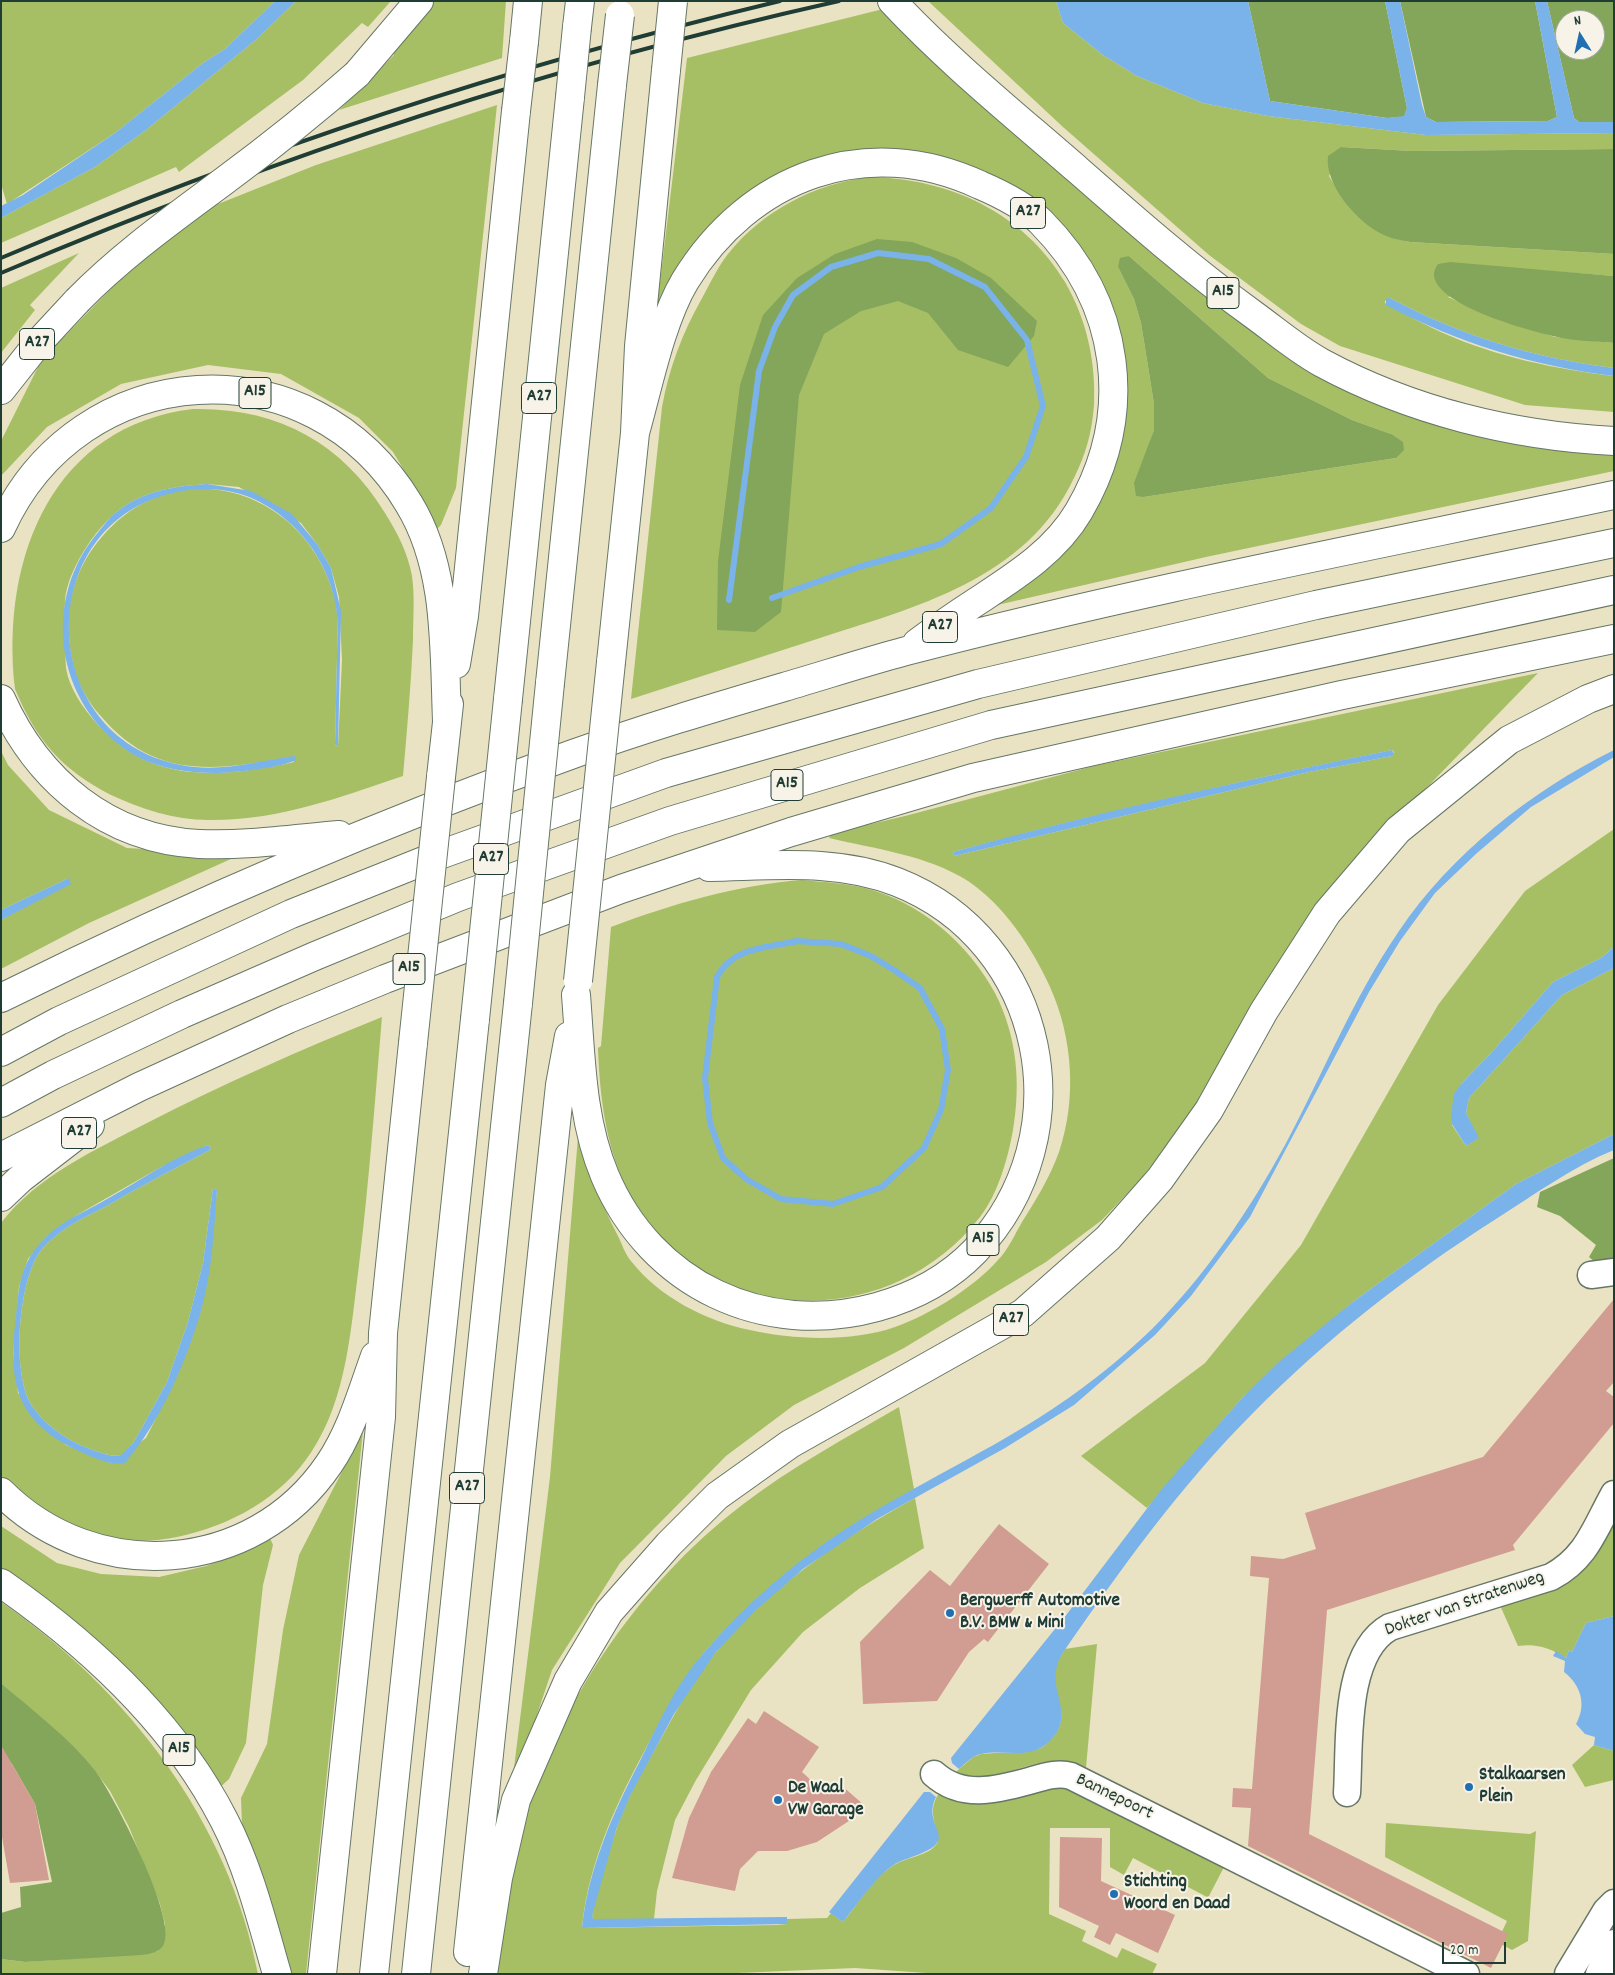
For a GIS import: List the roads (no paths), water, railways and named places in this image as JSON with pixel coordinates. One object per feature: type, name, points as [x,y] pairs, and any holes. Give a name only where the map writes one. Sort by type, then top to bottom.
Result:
[{"type":"highway","name":"A27","points":[[1,390],[39,342],[107,270],[273,145],[357,74],[419,1]]},
{"type":"highway","points":[[322,1974],[381,1417],[383,1333],[446,721],[464,616],[528,1]]},
{"type":"highway","name":"A27","points":[[466,1974],[560,1085],[577,988],[636,433],[639,346],[673,1]]},
{"type":"highway","name":"A15","points":[[898,7],[949,58],[1193,268],[1246,310],[1321,362],[1395,396],[1463,418],[1517,430],[1614,441]]},
{"type":"highway","name":"A27","points":[[416,1974],[621,8]]},
{"type":"highway","name":"A27","points":[[374,1974],[579,14]]},
{"type":"highway","name":"A27","points":[[636,433],[659,347],[684,282],[720,234],[757,202],[785,185],[818,170],[850,163],[884,161],[929,166],[963,177],[1003,195],[1040,220],[1068,254],[1096,300],[1107,333],[1113,367],[1112,407],[1107,442],[1095,479],[1078,513],[1055,543],[1030,566],[905,651]]},
{"type":"highway","name":"A15","points":[[1,528],[12,505],[27,482],[48,458],[72,436],[103,415],[137,402],[172,393],[210,389],[275,397],[300,406],[347,432],[371,454],[391,476],[421,526],[435,571],[442,612],[446,721]]},
{"type":"highway","points":[[1,998],[87,956],[238,887],[366,833],[576,752],[692,714],[905,651],[1311,558],[1614,495]]},
{"type":"highway","name":"A15","points":[[1,1052],[59,1022],[291,914],[431,858],[666,773],[978,684],[1316,605],[1614,542]]},
{"type":"highway","name":"A15","points":[[1,1103],[53,1075],[182,1014],[324,952],[458,897],[679,818],[991,725],[1614,590]]},
{"type":"highway","name":"A15","points":[[1,1157],[139,1087],[288,1019],[385,979],[685,867],[791,832],[973,778],[1342,695],[1614,639]]},
{"type":"highway","name":"A27","points":[[483,1974],[498,1878],[516,1800],[568,1681],[608,1612],[669,1544],[717,1496],[790,1444],[1023,1313],[1108,1238],[1160,1179],[1209,1110],[1264,1011],[1327,913],[1398,830],[1509,740],[1588,699],[1614,689]]},
{"type":"highway","points":[[1,699],[24,741],[50,776],[86,807],[132,829],[164,839],[199,844],[273,841],[366,833]]},
{"type":"highway","name":"A15","points":[[577,988],[586,1116],[606,1178],[624,1211],[642,1236],[659,1254],[687,1278],[725,1300],[754,1310],[785,1316],[828,1317],[866,1310],[910,1296],[949,1274],[976,1250],[1000,1217],[1020,1181],[1035,1134],[1040,1097],[1038,1066],[1028,1018],[1013,984],[996,959],[975,935],[948,910],[922,894],[873,873],[844,867],[814,864],[685,867]]},
{"type":"highway","name":"A27","points":[[1,1197],[20,1179],[139,1087]]},
{"type":"highway","points":[[1,1492],[38,1523],[84,1545],[105,1550],[151,1557],[177,1556],[231,1542],[258,1529],[286,1510],[329,1464],[355,1413],[383,1333]]},
{"type":"highway","name":"A15","points":[[1,1583],[48,1616],[110,1670],[162,1727],[200,1778],[225,1822],[254,1894],[277,1974]]},
{"type":"street","name":"Dokter van Stratenweg","points":[[1347,1792],[1352,1696],[1358,1666],[1374,1638],[1390,1627],[1551,1577],[1566,1568],[1580,1556],[1614,1494]]},
{"type":"street","name":"Bannepoort","points":[[934,1774],[951,1787],[971,1790],[1013,1785],[1052,1775],[1066,1775],[1466,1974]]},
{"type":"street","points":[[1568,1974],[1606,1911],[1614,1904]]},
{"type":"street","points":[[1599,1974],[1614,1943]]},
{"type":"water","points":[[275,1],[296,1],[258,38],[146,130],[95,167],[1,218],[1,206],[23,195],[115,133],[203,63],[225,49]]},
{"type":"water","points":[[1056,1],[1248,1],[1270,101],[1387,118],[1404,116],[1407,108],[1385,1],[1400,1],[1426,117],[1436,122],[1548,121],[1557,117],[1535,1],[1547,1],[1555,36],[1555,60],[1561,60],[1574,118],[1579,122],[1614,122],[1614,133],[1426,135],[1268,116],[1203,103],[1137,76],[1103,55],[1063,23]]},
{"type":"water","points":[[1390,298],[1444,324],[1499,344],[1555,358],[1614,368],[1614,376],[1554,366],[1468,342],[1413,319],[1386,305],[1386,299]]},
{"type":"water","points":[[207,484],[251,491],[292,514],[317,544],[331,568],[341,611],[338,747],[335,744],[337,616],[331,586],[318,557],[298,531],[274,510],[241,494],[209,489],[177,492],[129,511],[95,543],[75,584],[69,629],[77,674],[98,715],[133,746],[181,765],[210,768],[295,756],[296,760],[268,768],[223,773],[185,771],[156,765],[138,757],[111,738],[90,714],[74,686],[66,656],[63,625],[67,594],[77,564],[95,536],[115,513],[127,504],[149,494],[172,488]]},
{"type":"water","points":[[1392,750],[1394,754],[1392,756],[1309,772],[954,856],[953,852],[1062,823],[1172,797]]},
{"type":"water","points":[[1614,750],[1614,757],[1531,807],[1477,853],[1435,893],[1400,941],[1369,992],[1250,1217],[1191,1296],[1155,1335],[1074,1405],[1005,1448],[877,1519],[803,1569],[755,1611],[716,1652],[674,1714],[630,1796],[616,1830],[592,1916],[594,1919],[787,1917],[787,1924],[582,1928],[585,1906],[596,1863],[620,1800],[672,1697],[696,1662],[709,1647],[767,1589],[814,1551],[868,1515],[1009,1436],[1052,1409],[1111,1365],[1152,1329],[1208,1265],[1241,1218],[1285,1145],[1367,983],[1399,931],[1420,903],[1443,876],[1495,827],[1553,785],[1583,766]]},
{"type":"water","points":[[69,878],[71,884],[1,920],[1,910]]},
{"type":"water","points":[[1614,947],[1614,968],[1562,995],[1469,1098],[1466,1113],[1479,1138],[1466,1146],[1452,1124],[1451,1115],[1454,1094],[1461,1084],[1492,1052],[1553,982],[1601,958]]},
{"type":"water","points":[[1614,1134],[1614,1150],[1568,1173],[1463,1240],[1369,1309],[1309,1359],[1226,1441],[1152,1529],[1062,1654],[1057,1667],[1056,1678],[1061,1721],[1057,1732],[1048,1743],[1040,1748],[1024,1753],[978,1755],[959,1769],[952,1763],[951,1758],[1067,1614],[1161,1490],[1243,1397],[1280,1361],[1354,1301],[1516,1184]]},
{"type":"water","points":[[208,1145],[211,1149],[208,1151],[63,1230],[42,1249],[27,1281],[20,1326],[20,1350],[21,1372],[25,1391],[32,1406],[49,1425],[70,1440],[103,1454],[121,1455],[134,1442],[167,1382],[188,1322],[203,1263],[213,1188],[217,1190],[212,1251],[205,1296],[195,1331],[179,1371],[150,1429],[125,1463],[119,1464],[103,1461],[81,1452],[42,1428],[29,1413],[21,1398],[16,1381],[14,1340],[18,1293],[23,1271],[38,1246],[55,1229],[169,1163]]},
{"type":"water","points":[[1614,1616],[1614,1751],[1594,1745],[1595,1737],[1585,1734],[1576,1724],[1582,1703],[1578,1689],[1564,1672],[1565,1661],[1553,1656],[1556,1651],[1566,1658],[1569,1650],[1572,1652],[1586,1623]]},
{"type":"water","points":[[924,1792],[930,1792],[936,1797],[932,1811],[939,1837],[938,1841],[931,1848],[888,1869],[874,1883],[843,1922],[829,1912]]},
{"type":"waterway","points":[[729,600],[759,371],[775,327],[793,295],[831,267],[878,253],[929,259],[985,287],[1027,340],[1043,406],[1026,457],[991,508],[941,544],[859,567],[772,598]]},
{"type":"waterway","points":[[797,941],[841,944],[871,956],[920,988],[942,1029],[948,1070],[941,1110],[924,1148],[882,1187],[833,1204],[781,1199],[746,1179],[723,1158],[710,1123],[705,1078],[717,977],[724,967],[741,954],[751,950],[797,941]]},
{"type":"railway","points":[[1,258],[191,182],[385,113],[581,53],[780,1]]},
{"type":"railway","points":[[1,273],[206,191],[414,118],[625,54],[839,1]]},
{"type":"place","name":"Bergwerff Automotive B.V. BMW & Mini","points":[[950,1613]]},
{"type":"place","name":"Stalkaarsen Plein","points":[[1469,1787]]},
{"type":"place","name":"De Waal VW Garage","points":[[778,1800]]},
{"type":"place","name":"Stichting Woord en Daad","points":[[1114,1894]]}]
